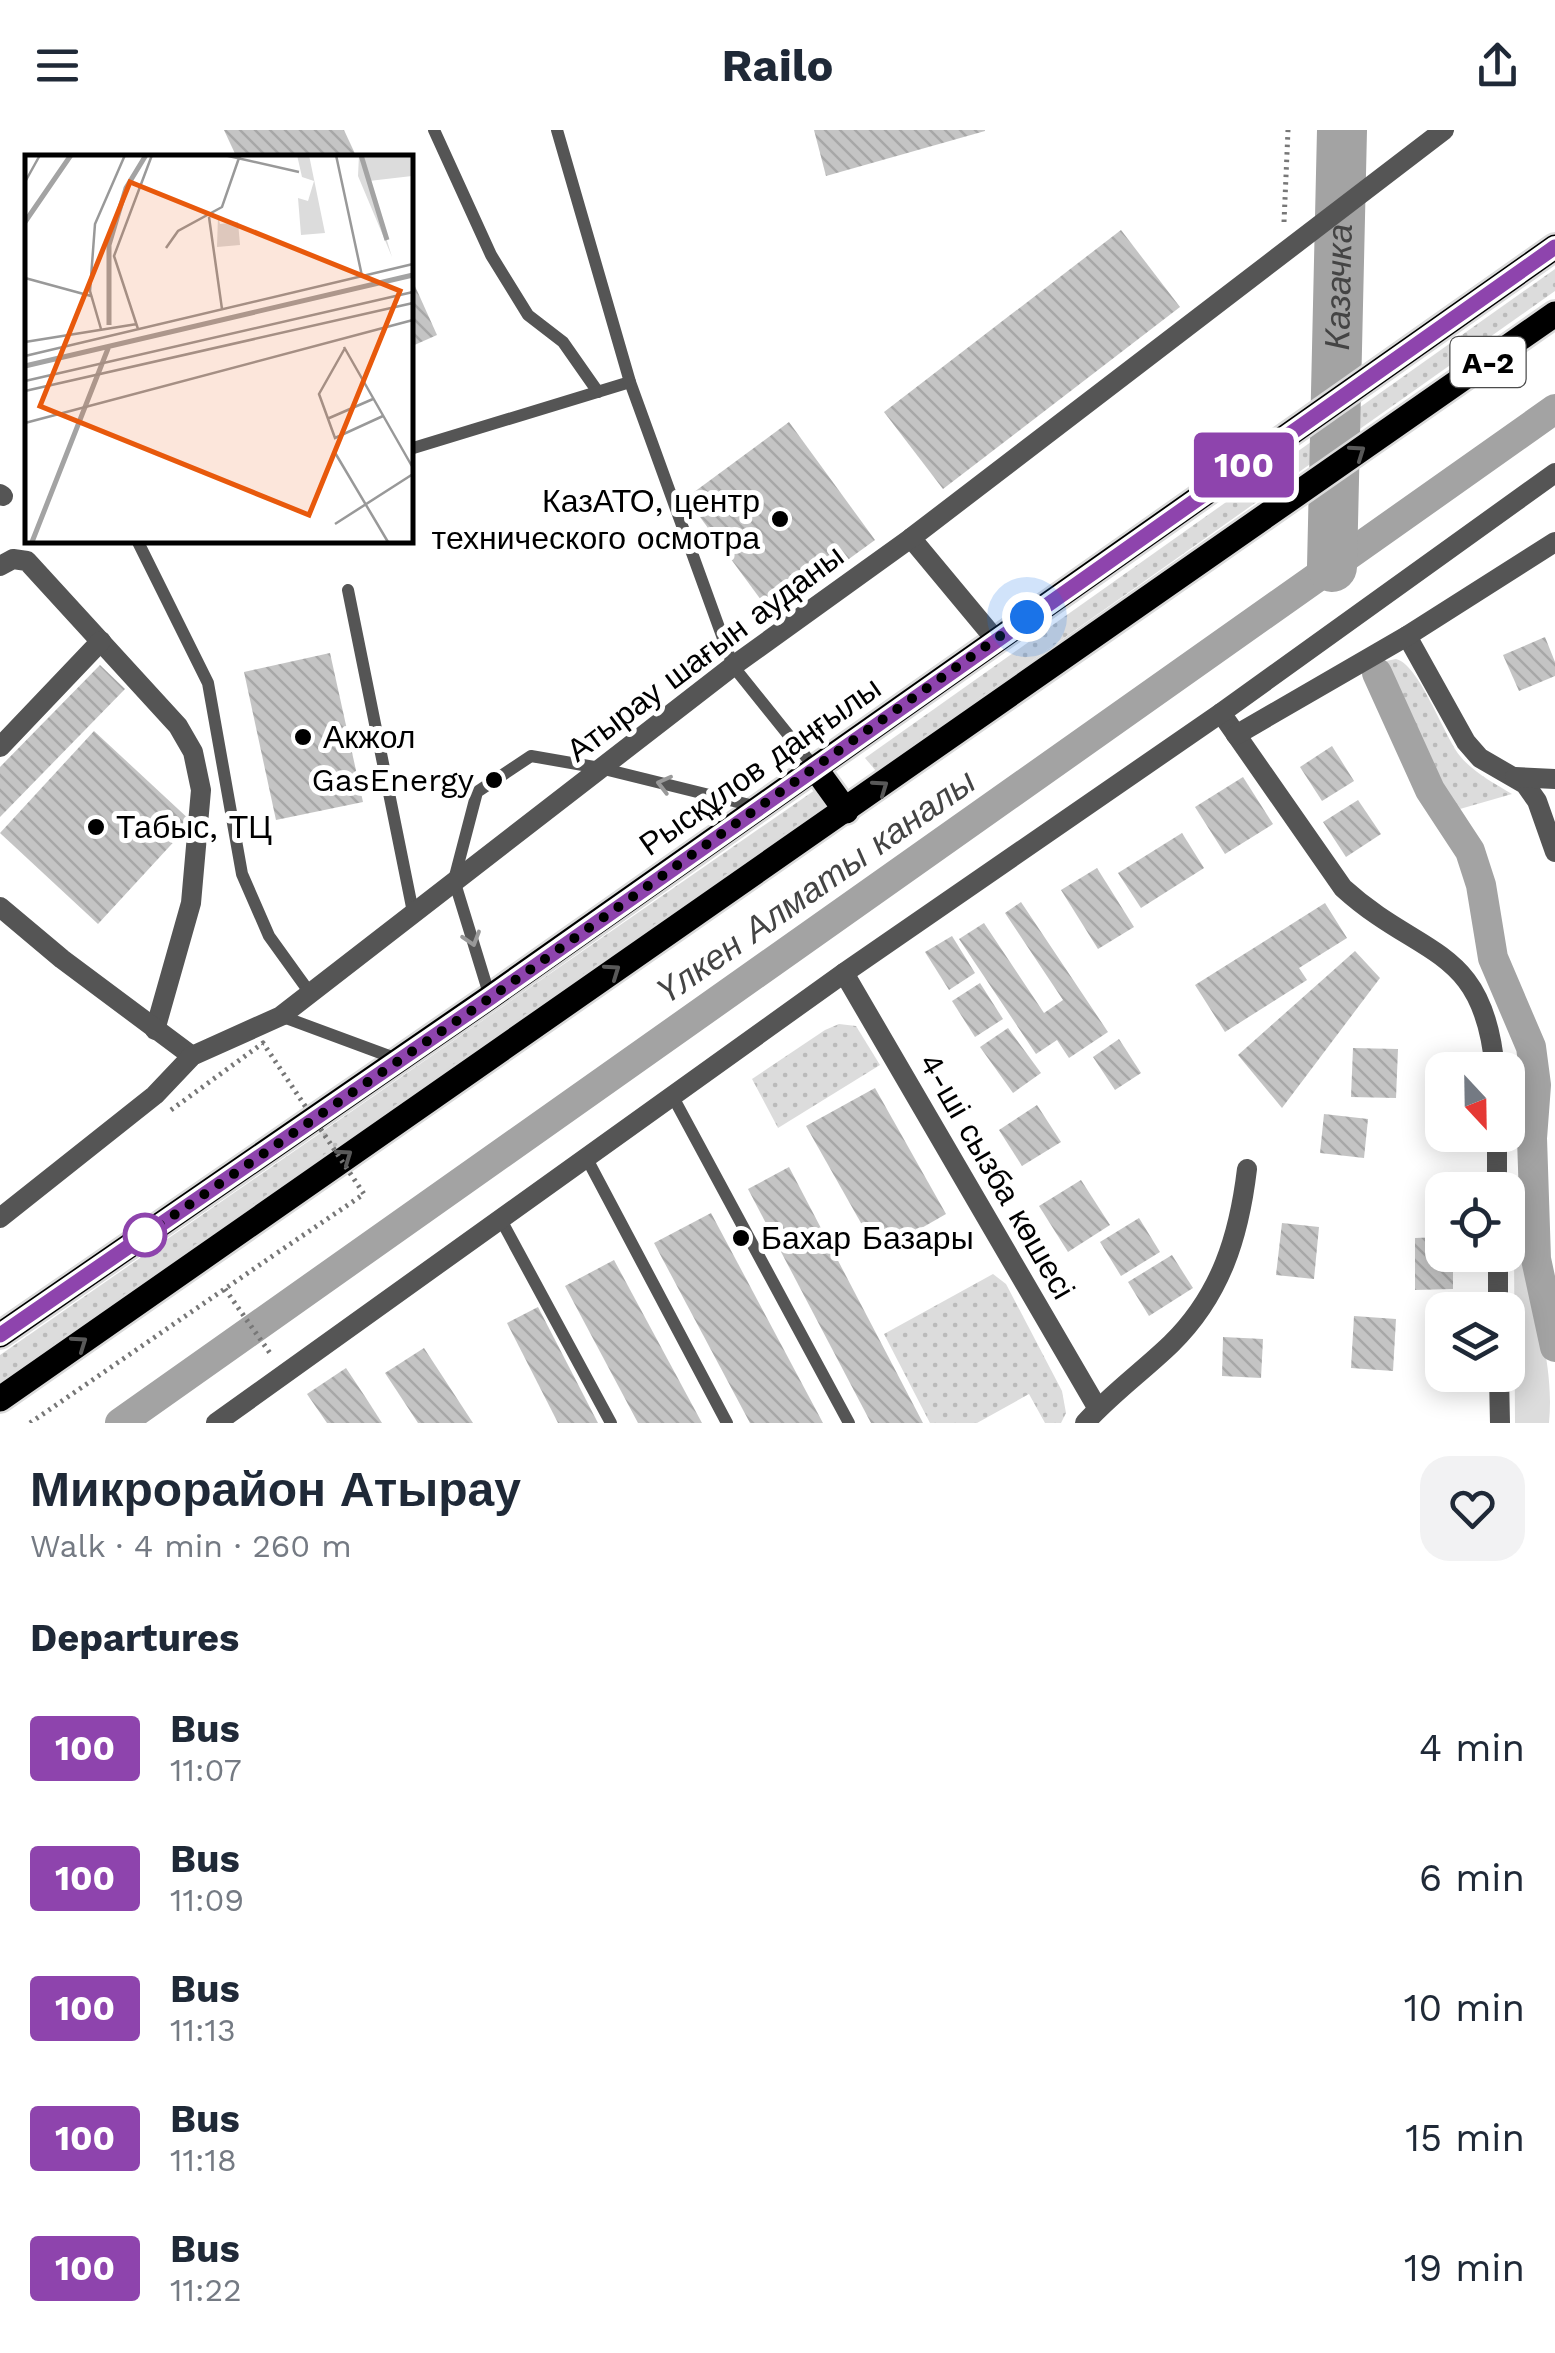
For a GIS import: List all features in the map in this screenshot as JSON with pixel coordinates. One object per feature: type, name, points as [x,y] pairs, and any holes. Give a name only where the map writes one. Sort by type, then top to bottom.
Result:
[{"type":"main road","name":"Рысқұлов даңғылы","points":[[0,1335],[490,998],[1555,247]]},
{"type":"main road","name":"A-2","points":[[0,1399],[1555,314]]},
{"type":"main road","points":[[815,768],[846,811]]},
{"type":"street","name":"Атырау шағын ауданы","points":[[0,1218],[155,1095],[192,1056],[281,1016],[733,666],[912,538],[1444,130]]},
{"type":"street","points":[[217,1423],[844,972],[1221,713],[1555,473]]},
{"type":"street","points":[[912,538],[995,639]]},
{"type":"street","points":[[1236,735],[1407,636],[1555,542]]},
{"type":"street","points":[[0,566],[13,559],[27,560],[178,726],[193,752],[200,790],[191,904],[155,1030]]},
{"type":"street","points":[[1407,636],[1466,742],[1480,758],[1525,784],[1548,823],[1555,852]]},
{"type":"street","points":[[0,747],[100,641]]},
{"type":"street","points":[[1221,713],[1343,888],[1369,912],[1444,955],[1463,973],[1487,1022],[1492,1052]]},
{"type":"street","points":[[1513,776],[1555,779]]},
{"type":"street","points":[[0,908],[192,1056]]},
{"type":"street","name":"4-ші сызба көшесі","points":[[844,972],[1091,1416],[1173,1342],[1210,1293],[1232,1249],[1246,1169]]},
{"type":"street","points":[[1499,1392],[1500,1423]]},
{"type":"lane","points":[[434,130],[491,255],[509,285],[528,314],[563,342],[598,392]]},
{"type":"lane","points":[[556,130],[630,382],[733,666],[815,768]]},
{"type":"lane","points":[[412,449],[630,382]]},
{"type":"lane","points":[[137,542],[208,683],[242,874],[269,936],[310,993]]},
{"type":"lane","points":[[348,590],[413,912]]},
{"type":"lane","points":[[490,998],[454,880],[477,792],[532,756],[600,768],[759,808]]},
{"type":"lane","points":[[281,1016],[399,1060]]},
{"type":"lane","points":[[672,1097],[849,1423]]},
{"type":"lane","points":[[586,1158],[728,1423]]},
{"type":"lane","points":[[500,1218],[611,1423]]},
{"type":"path","points":[[1284,253],[1288,130]]},
{"type":"path","points":[[30,1423],[364,1194],[262,1042],[171,1110]]},
{"type":"path","points":[[225,1288],[272,1356]]},
{"type":"shaded area","points":[[1555,269],[1555,291],[876,771],[865,758]]},
{"type":"shaded area","points":[[1396,659],[1405,664],[1422,686],[1460,756],[1478,773],[1512,794],[1453,811],[1427,764],[1386,661]]},
{"type":"shaded area","points":[[815,790],[828,810],[0,1385],[0,1355]]},
{"type":"shaded area","points":[[839,1024],[856,1026],[880,1065],[778,1128],[752,1079]]},
{"type":"shaded area","points":[[1527,1248],[1549,1378],[1549,1423],[1515,1423],[1515,1392],[1525,1392],[1525,1292],[1514,1292],[1514,1272],[1525,1272]]},
{"type":"shaded area","points":[[993,1274],[1006,1284],[1062,1391],[1066,1413],[1061,1423],[1045,1423],[1029,1394],[977,1423],[930,1423],[884,1334]]},
{"type":"building","points":[[224,130],[344,130],[356,155],[236,155]]},
{"type":"building","points":[[814,130],[985,130],[985,131],[826,176]]},
{"type":"building","points":[[1121,230],[1180,307],[943,489],[884,412]]},
{"type":"building","points":[[412,279],[437,335],[412,346]]},
{"type":"building","name":"КазАТО, центр технического осмотра","points":[[789,422],[875,540],[772,615],[686,498]]},
{"type":"building","points":[[1545,637],[1555,662],[1555,676],[1519,691],[1503,655]]},
{"type":"building","name":"Акжол","points":[[330,653],[363,802],[276,820],[244,672]]},
{"type":"building","points":[[100,665],[125,689],[0,817],[0,767]]},
{"type":"building","name":"Табыс, ТЦ","points":[[94,731],[192,822],[98,924],[0,833]]},
{"type":"building","points":[[1332,746],[1354,781],[1322,801],[1300,767]]},
{"type":"building","points":[[1243,777],[1273,824],[1225,854],[1195,807]]},
{"type":"building","points":[[1358,800],[1381,834],[1346,857],[1323,822]]},
{"type":"building","points":[[1182,833],[1204,868],[1141,908],[1118,873]]},
{"type":"building","points":[[1097,868],[1134,927],[1098,949],[1061,890]]},
{"type":"building","points":[[1021,902],[1108,1032],[1069,1058],[1057,1040],[1036,1054],[959,939],[984,923],[1044,1013],[1063,1000],[1005,913]]},
{"type":"building","points":[[1325,903],[1347,938],[1299,968],[1307,980],[1225,1032],[1195,985]]},
{"type":"building","points":[[952,936],[975,973],[949,990],[925,952]]},
{"type":"building","points":[[1355,951],[1380,978],[1282,1108],[1238,1055]]},
{"type":"building","points":[[980,983],[1003,1019],[975,1037],[952,1001]]},
{"type":"building","points":[[1008,1028],[1041,1073],[1013,1093],[980,1047]]},
{"type":"building","points":[[1119,1039],[1141,1073],[1115,1090],[1093,1057]]},
{"type":"building","points":[[1353,1048],[1398,1049],[1396,1098],[1351,1097]]},
{"type":"building","points":[[875,1088],[946,1214],[878,1253],[806,1126]]},
{"type":"building","points":[[1037,1105],[1061,1142],[1022,1166],[999,1130]]},
{"type":"building","points":[[1324,1114],[1368,1119],[1364,1158],[1320,1153]]},
{"type":"building","points":[[789,1167],[923,1423],[871,1423],[748,1189]]},
{"type":"building","points":[[1081,1180],[1110,1225],[1068,1252],[1039,1206]]},
{"type":"building","points":[[711,1213],[823,1423],[750,1423],[654,1243]]},
{"type":"building","points":[[1139,1218],[1160,1252],[1121,1276],[1100,1242]]},
{"type":"building","points":[[1282,1223],[1319,1227],[1314,1279],[1276,1275]]},
{"type":"building","points":[[1415,1238],[1425,1238],[1425,1272],[1453,1272],[1453,1289],[1415,1290]]},
{"type":"building","points":[[1172,1255],[1193,1288],[1149,1316],[1128,1282]]},
{"type":"building","points":[[614,1260],[702,1423],[638,1423],[565,1286]]},
{"type":"building","points":[[538,1307],[598,1423],[558,1423],[507,1323]]},
{"type":"building","points":[[1354,1316],[1396,1319],[1393,1371],[1351,1368]]},
{"type":"building","points":[[1223,1337],[1263,1339],[1261,1378],[1222,1376]]},
{"type":"building","points":[[424,1348],[473,1423],[418,1423],[385,1373]]},
{"type":"building","points":[[346,1368],[382,1423],[327,1423],[307,1394]]},
{"type":"waterway","name":"Казачка","points":[[1332,567],[1342,130]]},
{"type":"waterway","name":"Үлкен Алматы каналы","points":[[120,1423],[1555,409]]},
{"type":"waterway","points":[[1377,673],[1430,790],[1470,851],[1481,885],[1493,958],[1531,1047],[1536,1085],[1532,1138],[1536,1259],[1555,1347]]},
{"type":"bus line","name":"100","points":[[0,1335],[490,998],[1555,247]]},
{"type":"place","name":"КазАТО, центр технического осмотра","points":[[780,519]]},
{"type":"place","name":"Акжол","points":[[303,737]]},
{"type":"place","name":"GasEnergy","points":[[494,780]]},
{"type":"place","name":"Табыс, ТЦ","points":[[96,827]]},
{"type":"place","name":"Бахар Базары","points":[[741,1238]]},
{"type":"route","points":[[145,1235],[490,998],[1027,617]]}]
